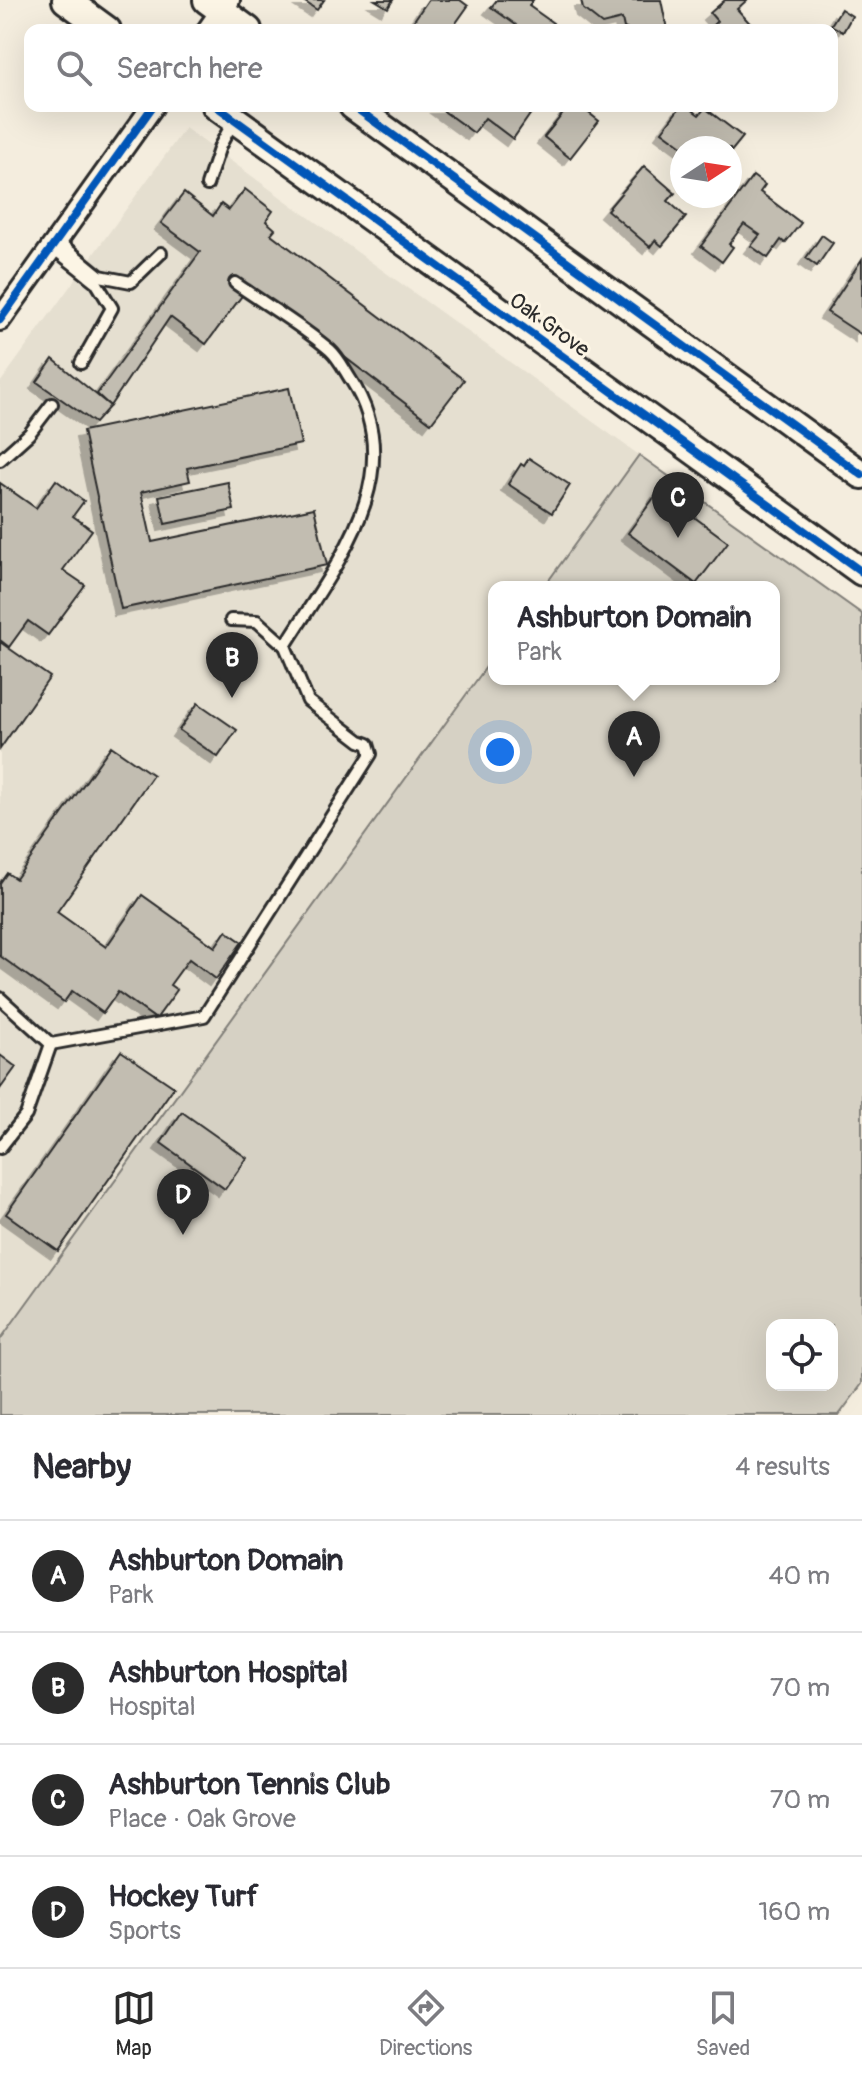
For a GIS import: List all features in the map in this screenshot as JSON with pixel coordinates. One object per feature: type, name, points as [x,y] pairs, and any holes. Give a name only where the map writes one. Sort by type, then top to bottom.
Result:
[{"type":"street","points":[[66,0],[99,24]]},
{"type":"street","points":[[217,10],[239,24]]},
{"type":"street","points":[[0,320],[149,112]]},
{"type":"street","name":"Oak Grove","points":[[225,112],[862,572]]},
{"type":"street","points":[[361,112],[862,475]]},
{"type":"lane","points":[[207,185],[220,146],[225,112]]},
{"type":"lane","points":[[54,244],[100,276],[131,282],[161,253]]},
{"type":"lane","points":[[54,244],[96,282],[112,308],[81,363]]},
{"type":"lane","points":[[235,283],[332,352],[361,395],[374,433],[373,479],[354,535],[285,646]]},
{"type":"lane","points":[[0,460],[29,434],[52,404]]},
{"type":"lane","points":[[51,1044],[204,1016],[371,754],[368,744],[308,701],[285,646],[257,621],[231,620]]},
{"type":"lane","points":[[0,998],[51,1044]]},
{"type":"lane","points":[[0,1148],[26,1115],[51,1044]]},
{"type":"shaded area","points":[[185,128],[639,455],[548,581],[488,581],[488,664],[0,1340],[0,383]]},
{"type":"shaded area","points":[[639,455],[862,614],[862,1384],[839,1415],[0,1415],[0,1340],[488,664],[488,685],[780,685],[780,581],[548,581]]},
{"type":"building","points":[[302,0],[324,0],[317,10]]},
{"type":"building","points":[[375,0],[393,0],[388,8]]},
{"type":"building","points":[[428,0],[460,0],[468,6],[455,24],[411,24]]},
{"type":"building","points":[[497,0],[533,0],[529,6],[553,23],[515,24],[491,7]]},
{"type":"building","points":[[581,0],[661,0],[666,24],[623,24],[622,19],[602,24],[583,9]]},
{"type":"building","points":[[725,0],[747,0],[737,9],[751,24],[714,24],[717,21],[710,13]]},
{"type":"building","points":[[841,9],[852,16],[843,32],[838,29],[838,24],[832,24]]},
{"type":"building","points":[[445,112],[532,112],[513,139],[485,118],[474,133]]},
{"type":"building","points":[[564,112],[590,112],[599,121],[570,158],[544,137]]},
{"type":"building","points":[[676,112],[695,112],[699,115],[710,112],[742,136],[670,136],[662,131]]},
{"type":"building","points":[[644,166],[670,189],[670,208],[676,208],[686,217],[662,246],[655,240],[650,247],[607,210]]},
{"type":"building","points":[[753,176],[765,185],[760,192],[801,223],[785,243],[781,240],[768,258],[751,246],[760,235],[744,224],[729,244],[733,247],[722,262],[701,246],[729,208],[742,208],[742,191]]},
{"type":"building","points":[[245,189],[273,211],[266,221],[275,229],[271,234],[464,380],[431,423],[250,285],[206,344],[170,317],[110,406],[97,394],[200,252],[161,223],[184,193],[213,216],[221,204],[229,210]]},
{"type":"building","points":[[822,235],[833,243],[817,266],[806,258]]},
{"type":"building","points":[[862,259],[862,335],[827,312]]},
{"type":"building","points":[[53,359],[110,406],[95,423],[37,382]]},
{"type":"building","points":[[289,388],[301,444],[187,468],[190,481],[141,492],[152,542],[314,508],[327,565],[121,609],[83,431]]},
{"type":"building","points":[[529,458],[570,485],[552,513],[508,484],[521,464],[524,466]]},
{"type":"building","points":[[56,480],[84,501],[73,516],[92,530],[63,570],[85,585],[48,635],[28,621],[9,647],[0,640],[0,483],[36,508]]},
{"type":"building","points":[[228,482],[234,510],[165,524],[159,496]]},
{"type":"building","points":[[659,491],[728,542],[698,581],[692,581],[628,533]]},
{"type":"building","points":[[0,642],[50,677],[0,749]]},
{"type":"building","points":[[198,703],[237,730],[218,757],[179,730]]},
{"type":"building","points":[[111,746],[153,775],[57,912],[106,947],[142,895],[215,947],[226,931],[242,942],[216,979],[189,959],[170,985],[177,990],[156,1019],[118,992],[103,1013],[72,991],[64,1002],[0,956],[0,883],[7,873],[16,879]]},
{"type":"building","points":[[121,1051],[174,1087],[58,1251],[6,1214]]},
{"type":"building","points":[[0,1055],[16,1067],[0,1089]]},
{"type":"building","points":[[182,1112],[247,1158],[225,1189],[161,1143]]},
{"type":"cycle path","points":[[0,320],[149,112]]},
{"type":"cycle path","points":[[224,112],[862,572]]},
{"type":"cycle path","points":[[361,112],[862,475]]},
{"type":"place","name":"Ashburton Tennis Club","points":[[678,538]]},
{"type":"place","name":"Ashburton Hospital","points":[[232,698]]},
{"type":"place","name":"Ashburton Domain","points":[[634,777]]},
{"type":"place","name":"Hockey Turf","points":[[183,1235]]}]
